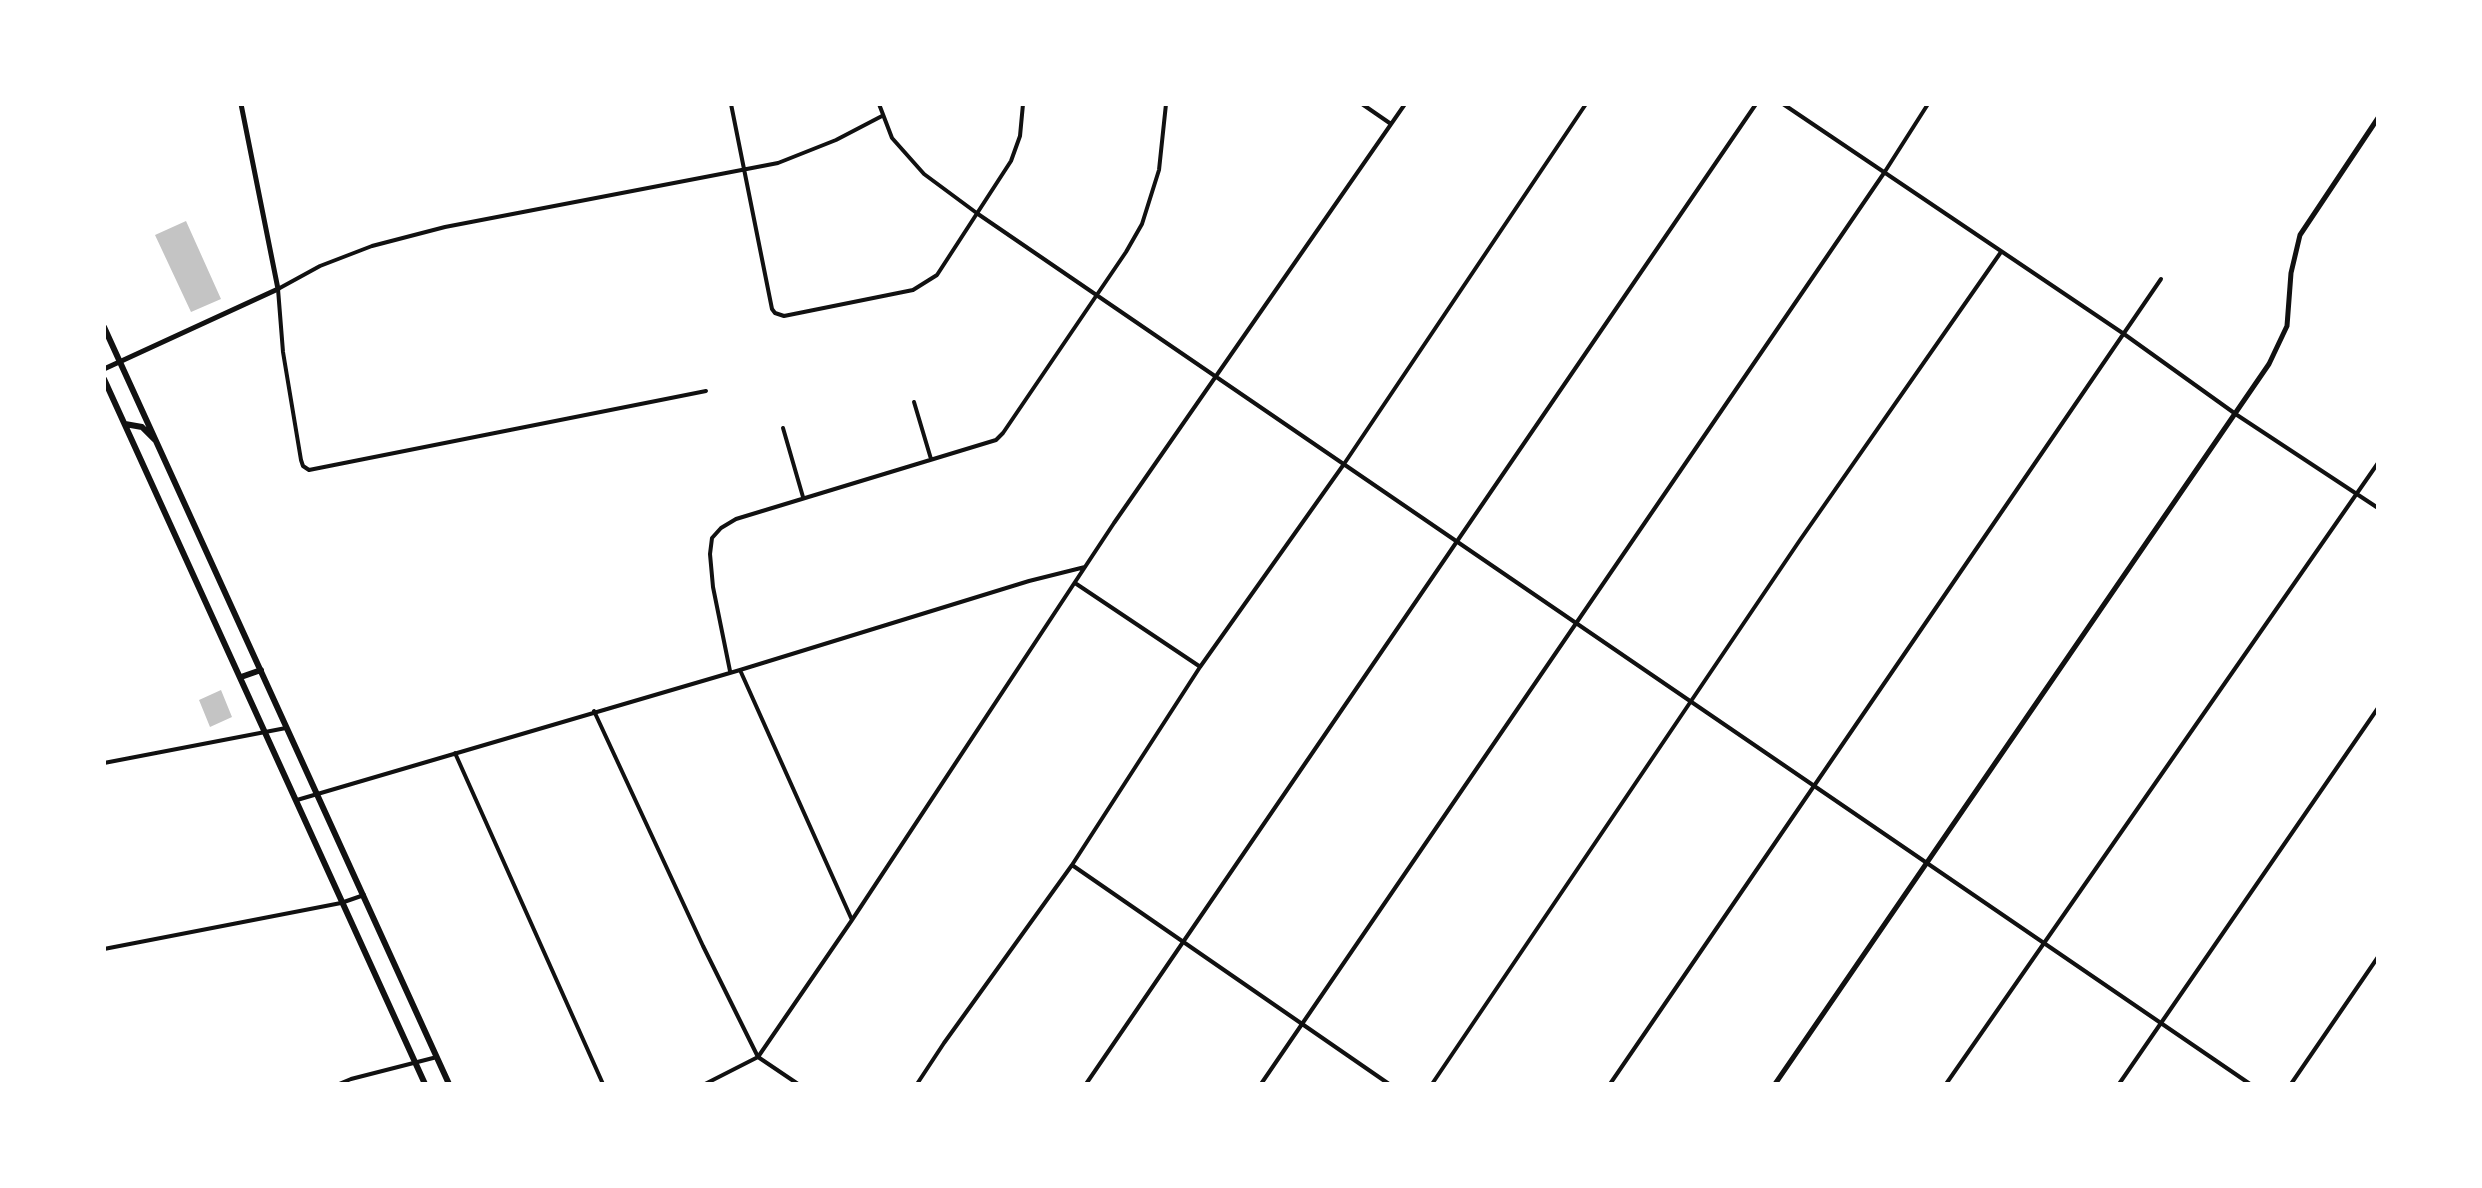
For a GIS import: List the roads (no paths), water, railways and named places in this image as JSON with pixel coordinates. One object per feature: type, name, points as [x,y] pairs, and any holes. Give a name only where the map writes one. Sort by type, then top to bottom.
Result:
[{"type":"main road","points":[[104,327],[449,1084]]},
{"type":"main road","points":[[104,379],[425,1084]]},
{"type":"main road","points":[[125,424],[142,427],[157,442]]},
{"type":"main road","points":[[241,677],[261,670]]},
{"type":"street","points":[[241,104],[278,289],[283,352],[298,441],[303,466],[309,470],[706,391]]},
{"type":"street","points":[[731,104],[772,309],[784,316],[921,286],[937,275],[1011,161],[1020,136],[1023,104]]},
{"type":"street","points":[[879,104],[892,138],[924,174],[978,214],[2250,1084]]},
{"type":"street","points":[[730,672],[718,617],[710,554],[712,538],[736,519],[996,440],[1098,295],[1142,224],[1159,170],[1166,104]]},
{"type":"street","points":[[1362,104],[1391,124]]},
{"type":"street","points":[[705,1084],[758,1057],[1114,523],[1405,104]]},
{"type":"street","points":[[917,1084],[1072,865],[1200,667],[1344,464],[1586,104]]},
{"type":"street","points":[[1086,1084],[1756,104]]},
{"type":"street","points":[[1783,104],[2378,508]]},
{"type":"street","points":[[1261,1084],[1884,173],[1928,104]]},
{"type":"street","points":[[104,369],[278,289],[320,266],[363,249],[427,232],[778,163],[836,140],[882,116]]},
{"type":"street","points":[[1775,1084],[2237,415],[2283,339],[2293,260],[2300,235],[2378,118]]},
{"type":"street","points":[[1432,1084],[1809,527],[2001,252]]},
{"type":"street","points":[[1610,1084],[2161,279]]},
{"type":"street","points":[[914,402],[931,459]]},
{"type":"street","points":[[783,428],[803,497]]},
{"type":"street","points":[[1946,1084],[2378,463]]},
{"type":"street","points":[[297,800],[1088,566]]},
{"type":"street","points":[[1075,583],[1200,667]]},
{"type":"street","points":[[740,670],[852,920]]},
{"type":"street","points":[[2119,1084],[2378,708]]},
{"type":"street","points":[[594,711],[758,1057],[798,1084]]},
{"type":"street","points":[[104,763],[289,728]]},
{"type":"street","points":[[455,753],[603,1084]]},
{"type":"street","points":[[1072,865],[1389,1084]]},
{"type":"street","points":[[104,949],[341,903],[364,895]]},
{"type":"street","points":[[2291,1084],[2378,957]]},
{"type":"street","points":[[339,1084],[437,1057]]}]
